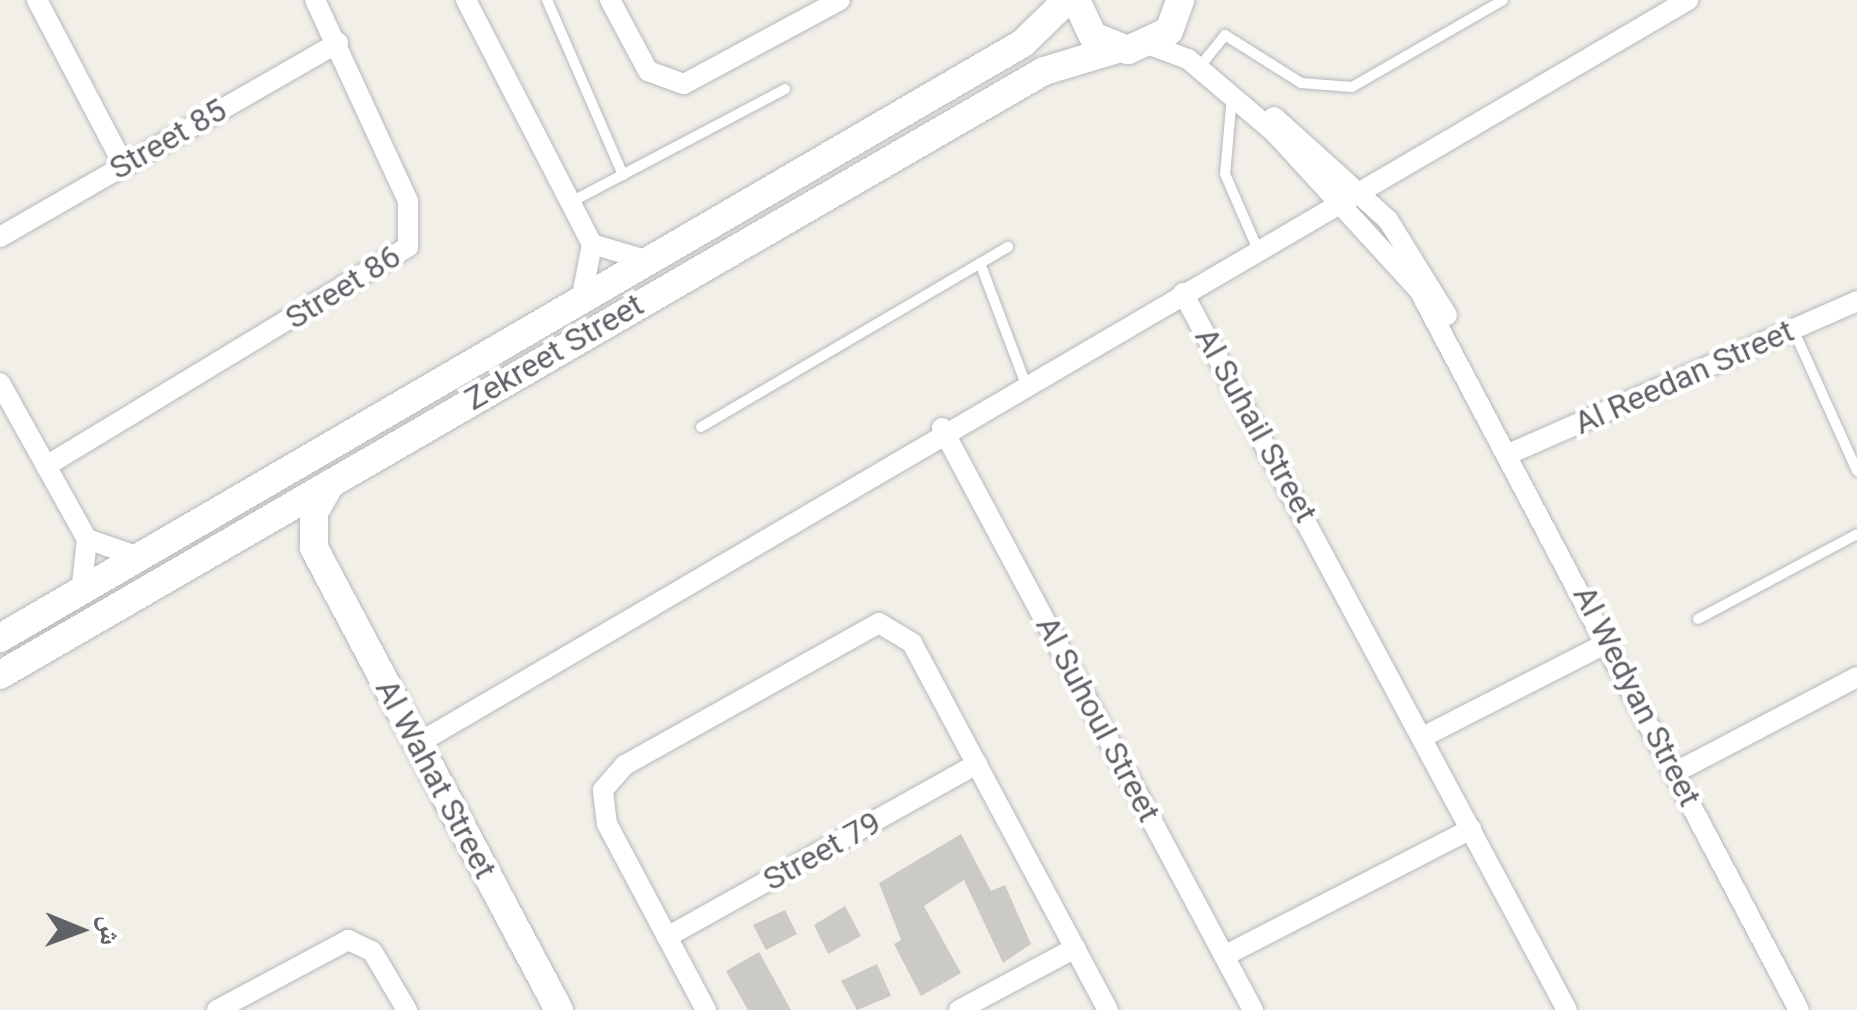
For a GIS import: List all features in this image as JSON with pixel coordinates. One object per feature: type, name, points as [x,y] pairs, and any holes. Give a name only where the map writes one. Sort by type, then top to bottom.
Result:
[{"type":"street","points":[[38,0],[123,164]]},
{"type":"street","name":"Street 86","points":[[46,466],[408,247],[410,207],[338,43],[314,0]]},
{"type":"street","points":[[466,0],[592,244],[583,291]]},
{"type":"street","points":[[610,0],[642,64],[684,84],[840,0]]},
{"type":"street","name":"Zekreet Street","points":[[0,638],[142,558],[639,258],[1023,42],[1068,0]]},
{"type":"street","points":[[1076,0],[1093,36],[1117,48]]},
{"type":"street","name":"Al Suhail Street","points":[[1567,1010],[1183,293],[1688,0]]},
{"type":"street","points":[[1150,45],[1180,7]]},
{"type":"street","name":"Al Wedyan Street","points":[[1180,7],[1205,60],[1360,192],[1420,262],[1474,382],[1799,1010]]},
{"type":"street","name":"Street 85","points":[[0,236],[338,43]]},
{"type":"street","name":"Zekreet Street","points":[[0,674],[1044,71],[1117,48],[1150,45]]},
{"type":"street","name":"Al Wedyan Street","points":[[1150,45],[1188,59],[1232,96],[1399,262],[1474,382]]},
{"type":"street","points":[[592,244],[639,258]]},
{"type":"street","points":[[417,744],[942,428],[1183,293]]},
{"type":"street","name":"Al Reedan Street","points":[[1511,453],[1857,301]]},
{"type":"street","points":[[0,383],[87,539],[80,593]]},
{"type":"street","name":"Al Suhoul Street","points":[[942,428],[1253,1010]]},
{"type":"street","points":[[246,532],[281,530],[314,548],[314,513],[334,479]]},
{"type":"street","points":[[87,539],[142,558]]},
{"type":"street","name":"Al Wahat Street","points":[[314,548],[550,1007]]},
{"type":"street","points":[[706,1010],[602,813],[608,779],[860,628],[880,623],[906,635],[1108,1010]]},
{"type":"street","points":[[1423,737],[1609,642]]},
{"type":"street","points":[[1676,772],[1857,677]]},
{"type":"street","name":"Street 79","points":[[667,937],[976,764]]},
{"type":"street","points":[[1224,956],[1471,829]]},
{"type":"street","points":[[216,1010],[348,940],[372,951],[407,1010]]},
{"type":"street","points":[[959,1010],[1075,948]]},
{"type":"lane","points":[[547,0],[623,175]]},
{"type":"lane","points":[[1205,60],[1225,35],[1301,83],[1352,87],[1503,0]]},
{"type":"lane","points":[[570,202],[785,89]]},
{"type":"lane","points":[[1232,96],[1225,174],[1258,250]]},
{"type":"lane","points":[[701,427],[1008,247]]},
{"type":"lane","points":[[980,263],[1025,382]]},
{"type":"lane","points":[[1793,328],[1852,443],[1857,470]]},
{"type":"lane","points":[[1698,619],[1857,534]]},
{"type":"building","points":[[961,834],[991,891],[1005,885],[1031,944],[1003,963],[964,880],[924,906],[961,973],[921,996],[894,944],[901,940],[879,883]]},
{"type":"building","points":[[845,906],[861,936],[828,954],[814,925]]},
{"type":"building","points":[[785,910],[797,934],[766,950],[753,925]]},
{"type":"building","points":[[759,952],[791,1010],[748,1010],[726,971]]},
{"type":"building","points":[[877,964],[891,996],[857,1010],[841,981]]}]
